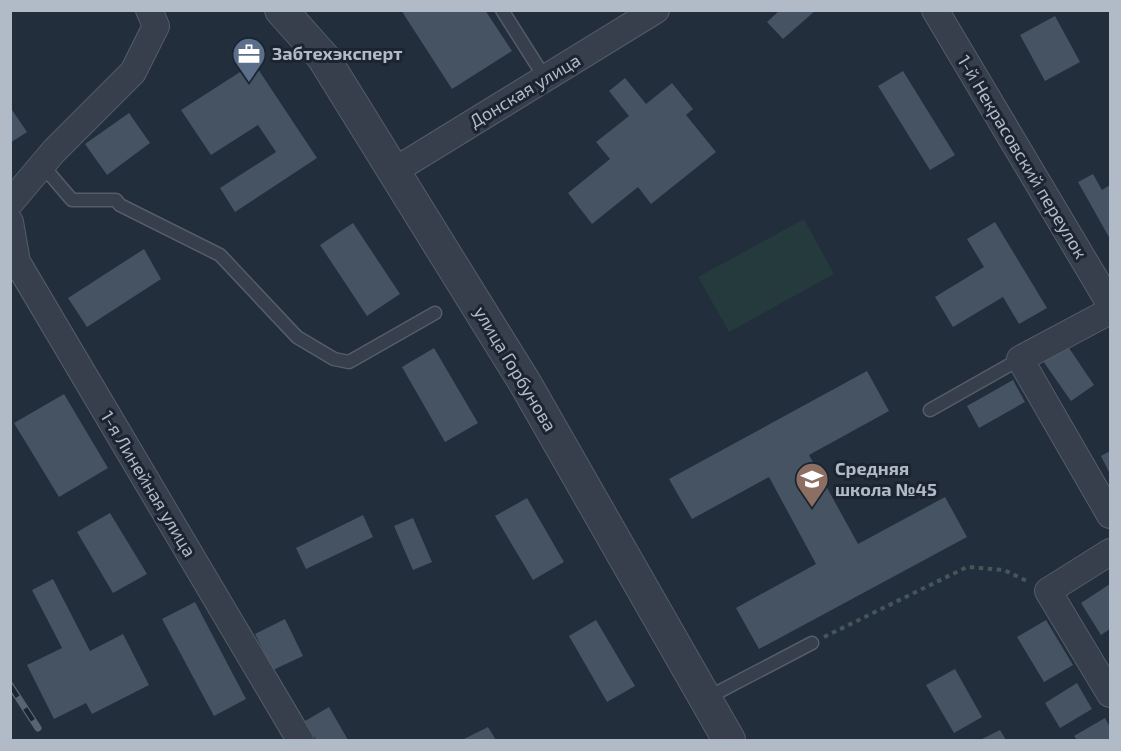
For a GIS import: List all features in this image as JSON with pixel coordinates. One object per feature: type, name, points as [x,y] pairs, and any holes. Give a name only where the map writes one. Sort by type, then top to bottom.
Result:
[{"type":"street","points":[[10,203],[42,165],[133,72],[156,26],[149,10]]},
{"type":"street","name":"улица Горбунова","points":[[281,10],[323,57],[525,382],[729,741]]},
{"type":"street","name":"Донская улица","points":[[394,171],[656,10]]},
{"type":"street","name":"1-й Некрасовский переулок","points":[[934,10],[1109,300]]},
{"type":"street","name":"1-я Линейная улица","points":[[10,222],[17,261],[300,741]]},
{"type":"street","points":[[1109,300],[1020,358],[1110,515]]},
{"type":"street","points":[[1110,552],[1048,591],[1110,694]]},
{"type":"lane","points":[[502,10],[545,78]]},
{"type":"lane","points":[[42,165],[72,200],[116,200],[130,210],[220,255],[297,337],[333,359],[349,362],[435,313]]},
{"type":"lane","points":[[930,410],[1020,358]]},
{"type":"lane","points":[[706,698],[812,643]]},
{"type":"path","points":[[812,643],[967,567],[1004,570],[1048,591]]},
{"type":"green space","points":[[804,219],[834,274],[729,332],[698,277]]},
{"type":"building","points":[[401,10],[485,10],[512,51],[452,89]]},
{"type":"building","points":[[780,10],[816,10],[783,39],[767,22]]},
{"type":"building","points":[[1055,16],[1080,62],[1045,81],[1020,35]]},
{"type":"building","points":[[254,63],[317,158],[235,212],[220,188],[276,152],[258,125],[211,155],[181,110]]},
{"type":"building","points":[[903,71],[955,155],[930,170],[878,86]]},
{"type":"building","points":[[625,78],[646,104],[672,83],[693,109],[686,115],[716,152],[651,204],[638,187],[592,224],[568,193],[610,159],[596,142],[629,116],[609,91]]},
{"type":"building","points":[[10,107],[27,132],[10,143]]},
{"type":"building","points":[[129,113],[150,143],[107,175],[85,144]]},
{"type":"building","points":[[1093,174],[1102,190],[1110,185],[1110,239],[1078,182]]},
{"type":"building","points":[[995,222],[1047,308],[1019,324],[1003,297],[953,327],[935,297],[984,267],[967,239]]},
{"type":"building","points":[[353,223],[400,294],[367,316],[320,245]]},
{"type":"building","points":[[144,249],[161,279],[87,327],[68,298]]},
{"type":"building","points":[[1067,345],[1094,385],[1071,401],[1043,361]]},
{"type":"building","points":[[434,348],[478,423],[445,442],[402,367]]},
{"type":"building","name":"Средняя школа №45","points":[[867,371],[889,411],[809,455],[858,544],[945,497],[967,537],[759,649],[736,608],[816,564],[769,477],[692,519],[669,479]]},
{"type":"building","points":[[1013,380],[1025,402],[979,428],[967,406]]},
{"type":"building","points":[[64,394],[108,468],[59,497],[14,423]]},
{"type":"building","points":[[1110,451],[1110,474],[1101,456]]},
{"type":"building","points":[[527,498],[564,562],[533,580],[495,516]]},
{"type":"building","points":[[110,513],[147,574],[113,593],[77,532]]},
{"type":"building","points":[[363,515],[373,537],[306,569],[296,548]]},
{"type":"building","points":[[413,518],[432,562],[413,570],[394,526]]},
{"type":"building","points":[[53,579],[90,651],[123,634],[149,685],[92,714],[86,703],[54,719],[27,665],[62,648],[32,590]]},
{"type":"building","points":[[1110,584],[1110,629],[1101,635],[1081,603]]},
{"type":"building","points":[[195,602],[246,699],[214,716],[162,619]]},
{"type":"building","points":[[285,619],[303,656],[273,670],[255,634]]},
{"type":"building","points":[[596,620],[635,686],[607,702],[569,636]]},
{"type":"building","points":[[1046,620],[1073,665],[1044,682],[1017,637]]},
{"type":"building","points":[[955,669],[982,717],[954,733],[926,685]]},
{"type":"building","points":[[1077,683],[1092,709],[1060,728],[1045,703]]},
{"type":"building","points":[[329,707],[348,740],[316,740],[305,721]]},
{"type":"building","points":[[1105,718],[1110,727],[1110,740],[1077,740],[1074,736]]},
{"type":"building","points":[[488,727],[496,740],[462,740]]},
{"type":"building","points":[[1000,730],[1006,740],[980,740]]},
{"type":"railway","points":[[10,685],[38,728]]},
{"type":"place","name":"Забтехэксперт","points":[[249,83]]},
{"type":"place","name":"Средняя школа №45","points":[[812,508]]}]
